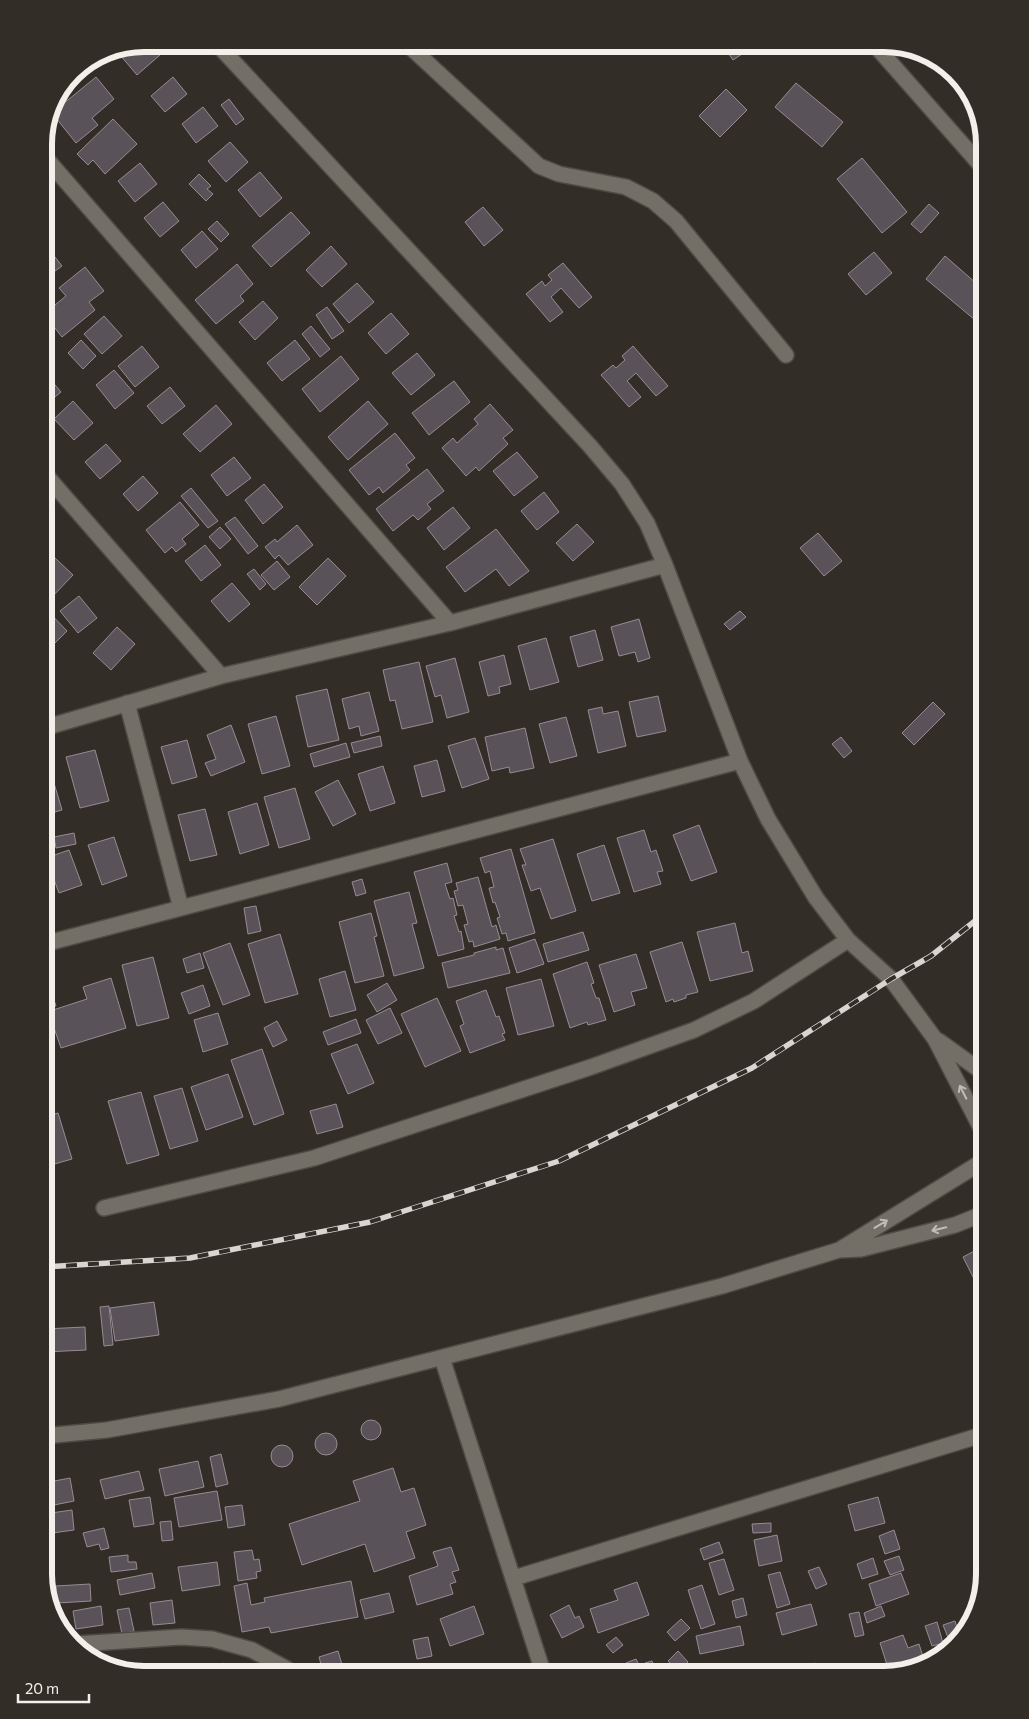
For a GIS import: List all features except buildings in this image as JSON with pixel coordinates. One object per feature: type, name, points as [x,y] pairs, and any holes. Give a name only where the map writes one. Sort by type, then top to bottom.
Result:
[{"type":"street","points":[[226,52],[590,446],[622,484],[647,523],[740,761],[768,819],[816,898],[848,940],[891,979],[935,1039],[976,1119]]},
{"type":"street","points":[[416,52],[539,166],[559,174],[626,187],[653,201],[676,222],[786,355]]},
{"type":"street","points":[[882,53],[976,160]]},
{"type":"street","points":[[53,166],[450,623]]},
{"type":"street","points":[[53,483],[221,676]]},
{"type":"street","points":[[53,725],[221,676],[450,623],[665,565]]},
{"type":"street","points":[[127,703],[181,908]]},
{"type":"street","points":[[52,942],[740,761]]},
{"type":"street","points":[[104,1208],[314,1158],[601,1064],[694,1030],[754,1001],[848,940]]},
{"type":"street","points":[[935,1039],[976,1068]]},
{"type":"street","points":[[839,1250],[976,1166]]},
{"type":"street","points":[[52,1435],[107,1430],[278,1399],[722,1286],[839,1250],[861,1248],[899,1239],[976,1216]]},
{"type":"street","points":[[442,1358],[541,1666]]},
{"type":"street","points":[[514,1578],[976,1437]]},
{"type":"street","points":[[84,1644],[181,1637],[212,1639],[252,1650],[281,1666]]},
{"type":"railway","points":[[52,1266],[190,1258],[370,1222],[559,1161],[752,1068],[891,979],[931,956],[976,920]]}]
